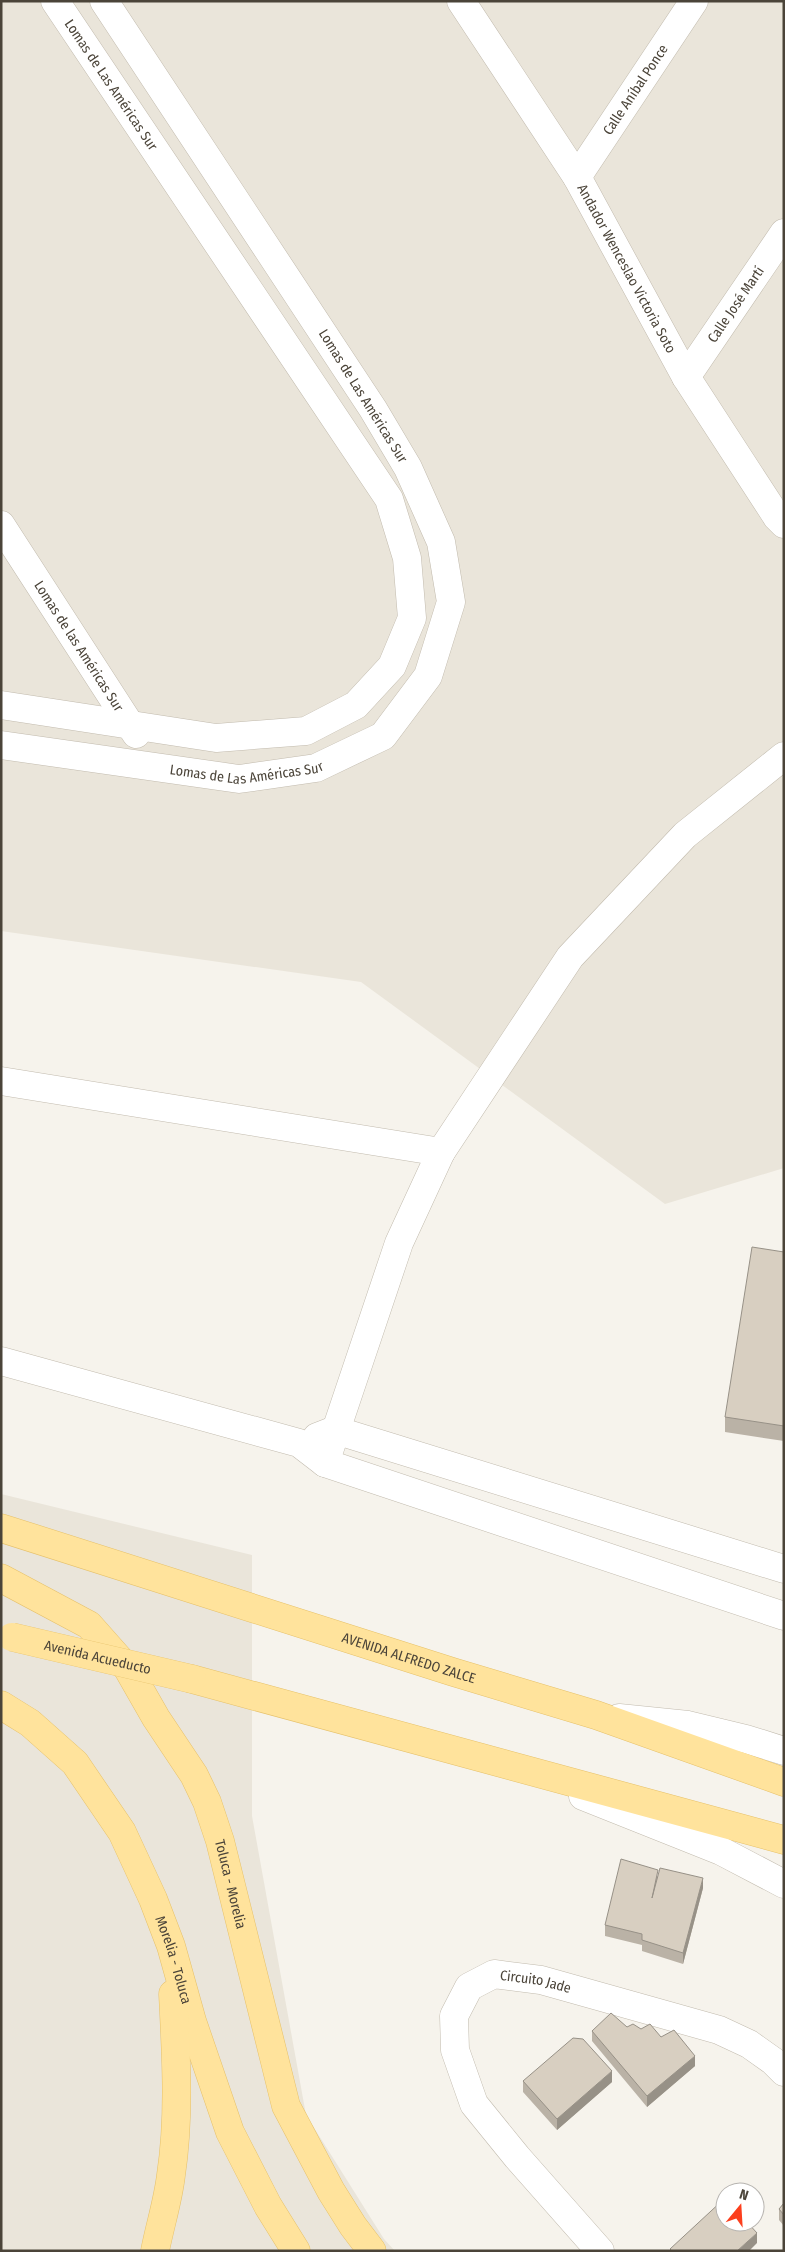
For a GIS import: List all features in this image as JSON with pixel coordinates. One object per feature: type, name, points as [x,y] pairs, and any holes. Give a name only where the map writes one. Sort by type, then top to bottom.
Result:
[{"type":"main road","name":"AVENIDA ALFREDO ZALCE","points":[[1,1528],[453,1672],[596,1715],[784,1782]]},
{"type":"main road","name":"Toluca - Morelia","points":[[1,1578],[89,1625],[128,1670],[194,1775],[207,1802],[220,1841],[286,2106],[331,2192],[352,2226],[372,2251]]},
{"type":"main road","name":"Avenida Acueducto","points":[[7,1636],[192,1680],[462,1751]]},
{"type":"main road","name":"Morelia - Toluca","points":[[1,1705],[30,1723],[75,1763],[122,1832],[153,1899],[171,1946],[192,2021],[230,2132],[268,2206],[296,2251]]},
{"type":"main road","points":[[462,1751],[784,1840]]},
{"type":"main road","points":[[156,2251],[171,2176],[176,2127],[176,2066],[171,1946]]},
{"type":"street","name":"Lomas de Las Américas Sur","points":[[1,705],[216,738],[306,732],[356,705],[392,666],[412,618],[408,558],[389,499],[195,212],[56,1]]},
{"type":"street","name":"Lomas de Las Américas Sur","points":[[1,745],[239,779],[316,768],[383,736],[428,676],[451,602],[441,542],[408,468],[373,409],[104,1]]},
{"type":"street","name":"Calle Aníbal Ponce","points":[[577,177],[694,1]]},
{"type":"street","name":"Andador Wenceslao Victoria Soto","points":[[469,5],[577,177],[686,377],[777,517],[784,524]]},
{"type":"street","points":[[195,212],[227,189]]},
{"type":"street","name":"Calle José Martí","points":[[686,377],[784,233]]},
{"type":"street","name":"Lomas de las Américas Sur","points":[[1,525],[157,767]]},
{"type":"street","points":[[325,1463],[399,1243],[442,1152],[570,957],[685,835],[784,756]]},
{"type":"street","points":[[1,1082],[442,1152]]},
{"type":"street","points":[[1,1361],[299,1444],[325,1463],[784,1616]]},
{"type":"street","points":[[299,1444],[335,1430],[784,1569]]},
{"type":"street","points":[[596,1715],[688,1726],[746,1739],[784,1751]]},
{"type":"street","points":[[462,1751],[656,1823],[721,1851],[784,1884]]},
{"type":"street","name":"Circuito Jade","points":[[600,2251],[517,2157],[474,2104],[455,2050],[454,2016],[469,1987],[494,1974],[541,1980],[719,2030],[749,2044],[773,2061],[784,2072]]},
{"type":"shaded area","points":[[1,1],[784,1],[784,1168],[665,1204],[361,982],[1,931]]},
{"type":"shaded area","points":[[1,1494],[252,1555],[252,1816],[306,2115],[384,2239],[395,2251],[1,2251]]},
{"type":"building","points":[[752,1247],[784,1252],[784,1426],[725,1417]]},
{"type":"building","points":[[621,1859],[658,1870],[652,1898],[660,1868],[703,1878],[683,1953],[642,1940],[642,1934],[605,1925]]},
{"type":"building","points":[[611,2013],[627,2027],[633,2024],[641,2029],[650,2024],[661,2037],[674,2030],[695,2056],[647,2096],[592,2031]]},
{"type":"building","points":[[573,2038],[583,2039],[612,2071],[557,2119],[523,2081]]},
{"type":"building","points":[[784,2203],[784,2215],[779,2209]]},
{"type":"building","points":[[715,2207],[715,2232],[757,2233],[737,2251],[672,2251],[670,2249]]}]
